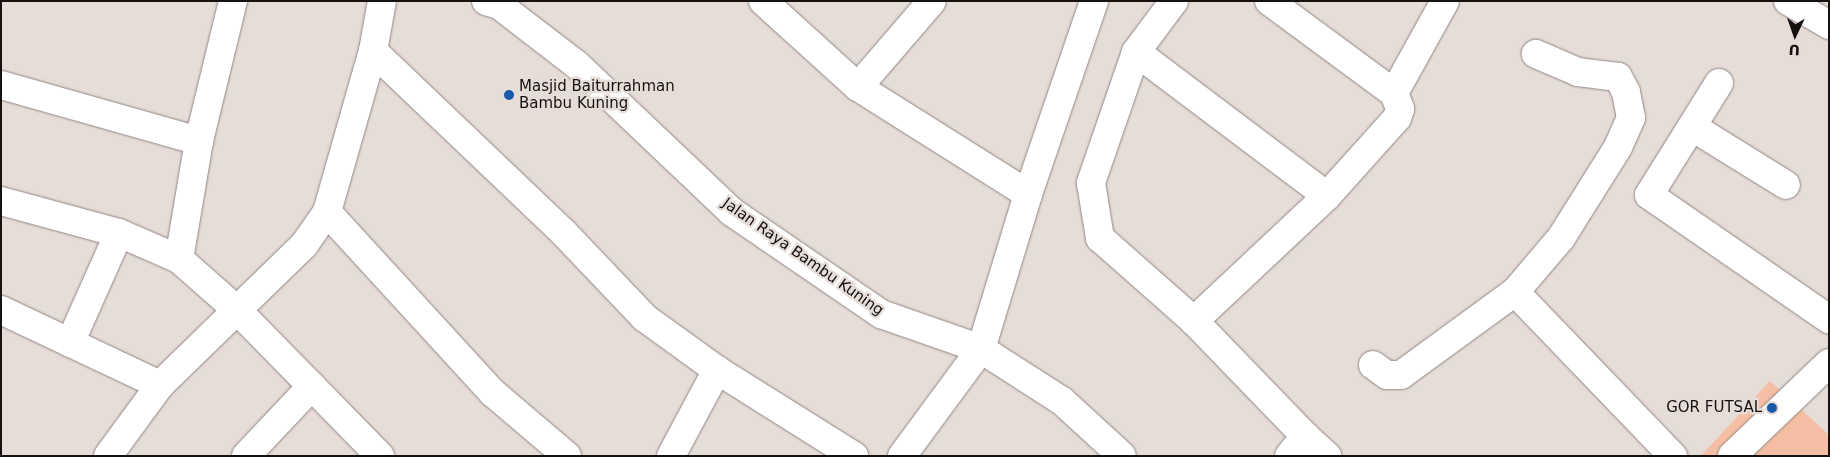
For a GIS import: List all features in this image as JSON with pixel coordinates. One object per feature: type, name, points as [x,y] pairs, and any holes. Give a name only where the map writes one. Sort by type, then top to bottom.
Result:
[{"type":"street","points":[[179,259],[199,141],[233,1]]},
{"type":"street","points":[[108,456],[160,386],[304,245],[326,212],[373,51],[382,1]]},
{"type":"street","points":[[762,1],[858,87],[1028,194]]},
{"type":"street","points":[[858,87],[932,1]]},
{"type":"street","points":[[902,456],[981,349],[1028,194],[1094,1]]},
{"type":"street","points":[[1174,1],[1136,52],[1091,183],[1095,220],[1100,238],[1194,321],[1297,446],[1327,456]]},
{"type":"street","points":[[1194,321],[1326,196],[1397,118],[1400,109],[1394,93],[1269,1]]},
{"type":"street","points":[[1394,93],[1445,1]]},
{"type":"street","points":[[1788,1],[1829,25]]},
{"type":"street","name":"Jalan Raya Bambu Kuning","points":[[495,3],[576,64],[732,212],[881,314],[981,349],[1062,401],[1122,456]]},
{"type":"street","points":[[373,51],[564,233],[645,318],[716,370],[854,456]]},
{"type":"street","points":[[1136,52],[1326,196]]},
{"type":"street","points":[[1373,365],[1387,375],[1402,375],[1515,292],[1561,238],[1606,168],[1631,118],[1626,92],[1618,76],[1578,72],[1536,54]]},
{"type":"street","points":[[1719,83],[1694,128],[1649,195],[1829,319]]},
{"type":"street","points":[[1,85],[199,141]]},
{"type":"street","points":[[1694,128],[1786,185]]},
{"type":"street","points":[[1,201],[119,233],[179,259],[238,311],[380,456]]},
{"type":"street","points":[[326,212],[493,393],[567,456]]},
{"type":"street","points":[[70,343],[119,233]]},
{"type":"street","points":[[1515,292],[1673,456]]},
{"type":"street","points":[[1,310],[160,386]]},
{"type":"street","points":[[1732,456],[1829,362]]},
{"type":"street","points":[[670,456],[716,370]]},
{"type":"street","points":[[246,456],[312,386]]},
{"type":"shaded area","name":"GOR FUTSAL","points":[[1770,381],[1829,435],[1829,456],[1701,456]]},
{"type":"place","name":"Masjid Baiturrahman Bambu Kuning","points":[[509,95]]},
{"type":"place","name":"GOR FUTSAL","points":[[1772,408]]}]
